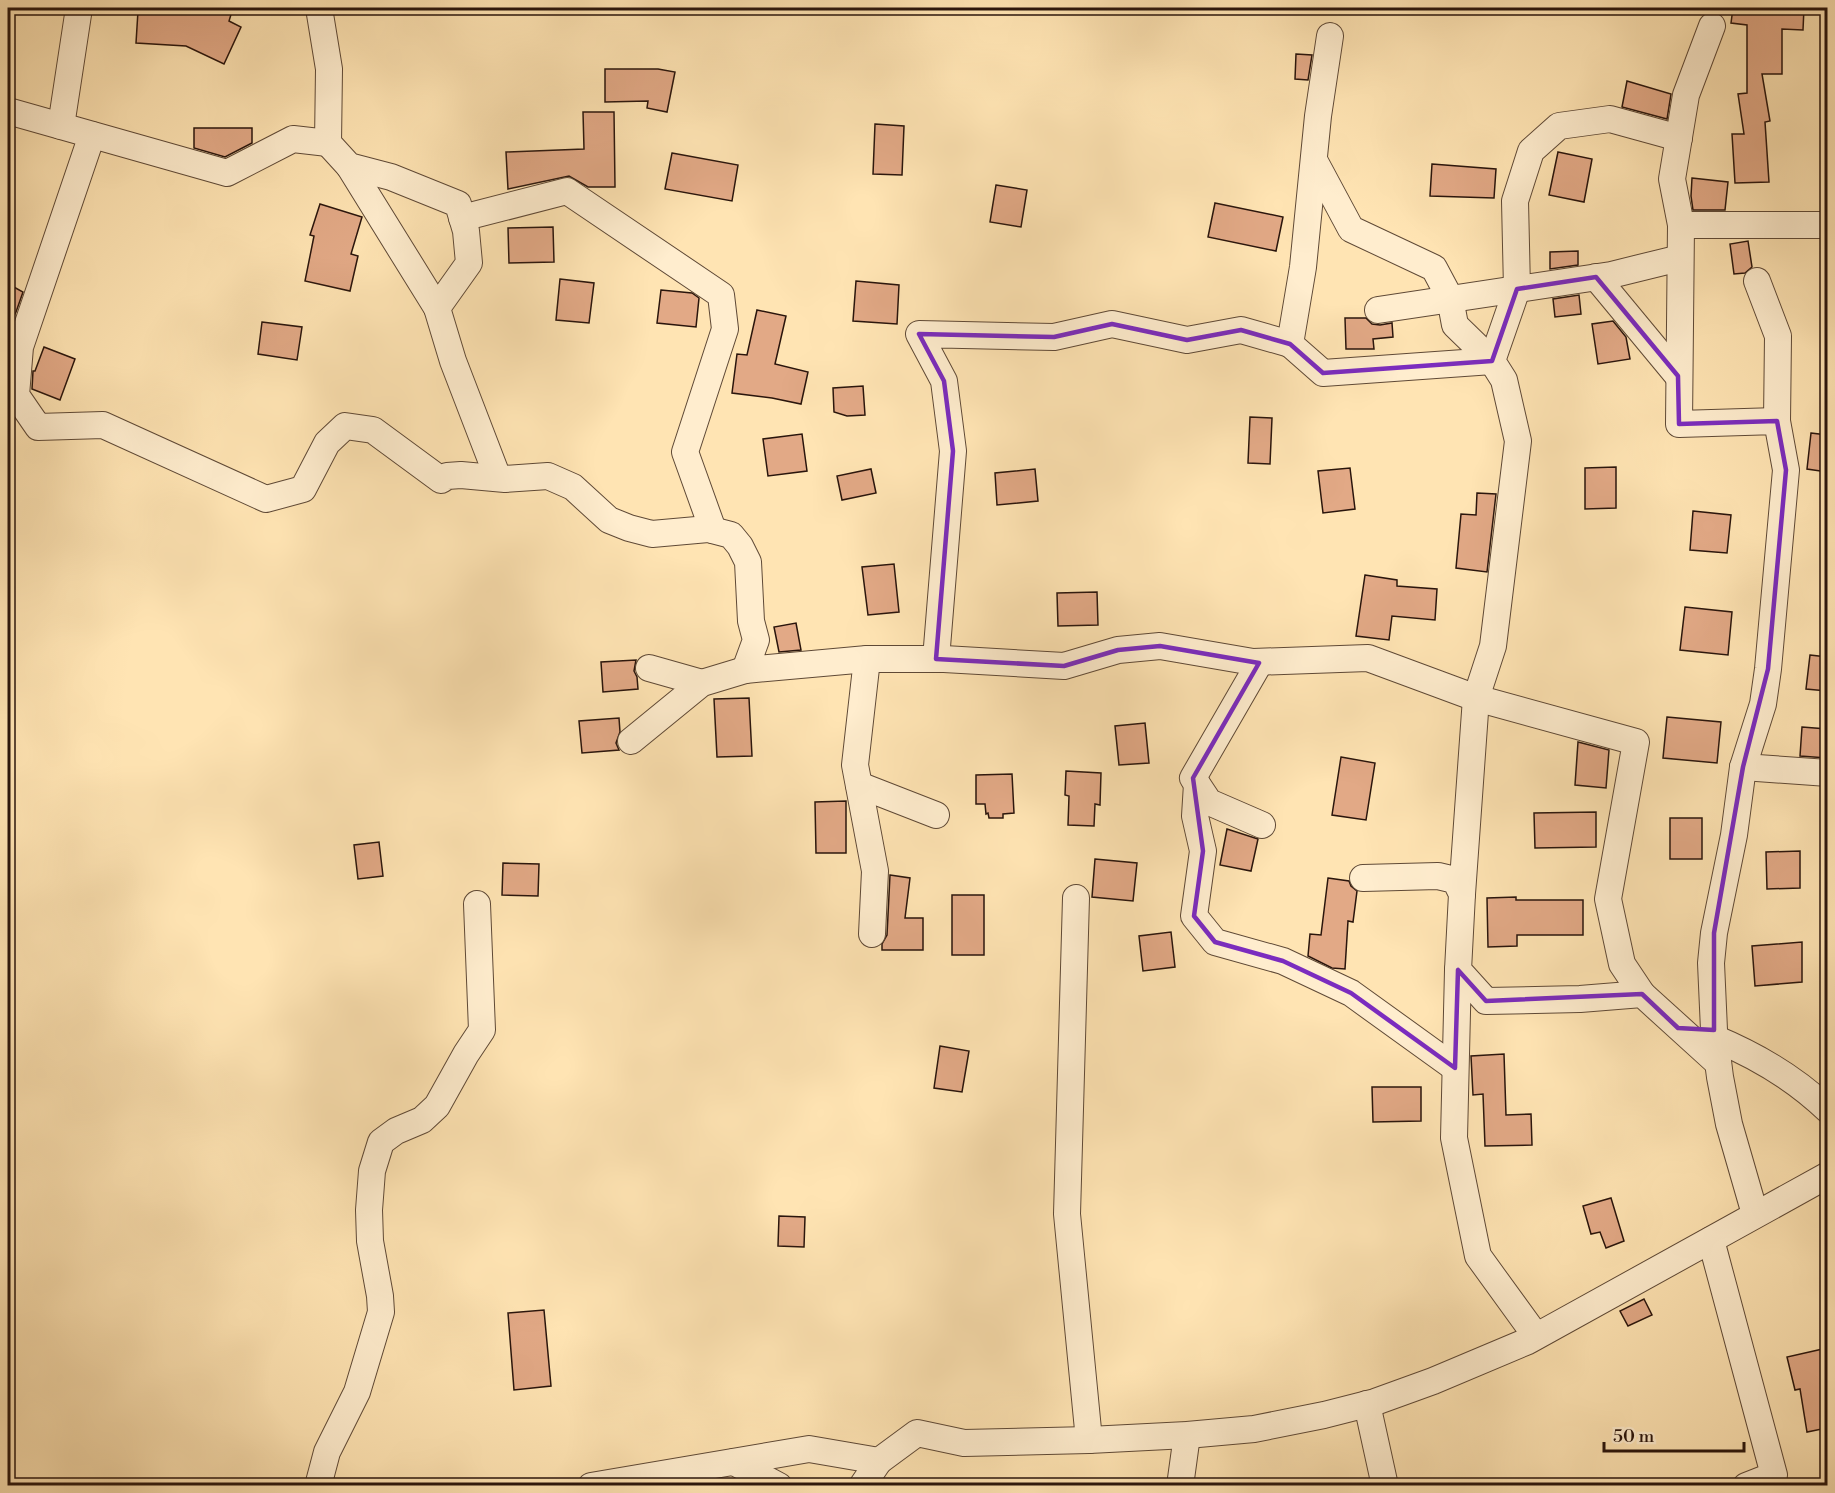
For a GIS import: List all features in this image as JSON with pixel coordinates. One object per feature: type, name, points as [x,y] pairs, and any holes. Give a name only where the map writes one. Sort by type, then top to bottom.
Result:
[{"type":"street","points":[[61,126],[79,8]]},
{"type":"street","points":[[319,8],[329,69],[328,143]]},
{"type":"street","points":[[1712,26],[1686,95],[1672,179],[1681,225],[1678,424],[1778,421]]},
{"type":"street","points":[[1290,344],[1303,267],[1330,36]]},
{"type":"street","points":[[8,111],[227,173],[293,140],[328,143],[349,166],[437,308],[453,361],[498,478]]},
{"type":"street","points":[[1492,361],[1517,289],[1515,201],[1530,151],[1558,126],[1610,119],[1679,138]]},
{"type":"street","points":[[92,135],[14,345],[16,395],[38,427],[103,425],[266,499],[303,489],[327,443],[345,426],[373,430],[441,480],[447,476],[461,475],[498,478],[548,476],[573,487],[609,520],[652,534],[708,529],[731,535],[748,562],[751,621],[756,640],[745,670]]},
{"type":"street","points":[[1314,160],[1351,229],[1434,268],[1450,298],[1455,324],[1492,361],[1504,380],[1518,441],[1493,646],[1476,698],[1458,970],[1454,1138],[1478,1256],[1536,1336]]},
{"type":"street","points":[[349,166],[391,177],[458,204],[466,231],[469,263],[437,308]]},
{"type":"street","points":[[462,218],[567,191],[721,295],[725,329],[685,452],[713,530]]},
{"type":"street","points":[[1681,225],[1827,225]]},
{"type":"street","points":[[1378,310],[1596,278],[1680,258]]},
{"type":"street","points":[[1596,278],[1678,376]]},
{"type":"street","points":[[1755,1214],[1729,1124],[1715,1044],[1711,963],[1714,933],[1734,835],[1743,767],[1764,692],[1785,493],[1786,470],[1778,421],[1778,336],[1758,281]]},
{"type":"street","points":[[936,659],[953,451],[944,381],[919,334],[1054,337],[1112,324],[1187,340],[1241,330],[1290,344],[1323,373],[1492,361]]},
{"type":"street","points":[[631,741],[702,683],[745,670],[867,659],[936,659],[1064,666],[1118,650],[1160,646],[1260,662],[1368,658],[1476,698],[1636,742],[1608,900],[1622,964],[1642,994],[1678,1028],[1715,1044],[1740,1049],[1770,1066],[1827,1110]]},
{"type":"street","points":[[867,659],[855,765],[875,871],[872,934]]},
{"type":"street","points":[[1260,662],[1193,778],[1209,802],[1262,825]]},
{"type":"street","points":[[649,668],[702,683]]},
{"type":"street","points":[[1743,767],[1827,773]]},
{"type":"street","points":[[1197,784],[1195,816],[1203,851],[1194,916],[1215,942],[1283,961],[1351,993],[1455,1068]]},
{"type":"street","points":[[859,785],[936,815]]},
{"type":"street","points":[[1363,878],[1438,876],[1455,880],[1462,894]]},
{"type":"street","points":[[1076,898],[1067,1214],[1089,1440]]},
{"type":"street","points":[[318,1485],[327,1452],[357,1392],[381,1312],[370,1241],[369,1210],[372,1171],[381,1142],[396,1131],[422,1120],[437,1106],[482,1030],[477,903]]},
{"type":"street","points":[[1458,970],[1486,1001],[1580,999],[1642,994]]},
{"type":"street","points":[[862,1485],[879,1461],[917,1433],[964,1443],[1187,1435],[1254,1429],[1367,1404],[1433,1381],[1536,1336],[1827,1175]]},
{"type":"street","points":[[1711,1240],[1774,1475],[1746,1485]]},
{"type":"street","points":[[1367,1404],[1385,1485]]},
{"type":"street","points":[[1180,1485],[1187,1435]]},
{"type":"street","points":[[591,1485],[809,1449],[879,1461]]},
{"type":"street","points":[[734,1462],[764,1482]]},
{"type":"highlighted area","points":[[1596,277],[1678,376],[1679,424],[1777,421],[1786,470],[1768,669],[1743,767],[1714,933],[1714,1030],[1678,1028],[1642,994],[1486,1001],[1458,970],[1455,1068],[1351,993],[1283,961],[1215,942],[1194,916],[1203,851],[1193,778],[1259,663],[1160,646],[1118,650],[1064,666],[936,659],[953,451],[944,381],[919,334],[1054,337],[1112,324],[1187,340],[1241,330],[1290,344],[1323,373],[1492,361],[1517,289]]},
{"type":"building","points":[[144,8],[233,8],[229,21],[241,27],[224,64],[186,46],[136,43],[138,11],[144,11]]},
{"type":"building","points":[[1733,8],[1804,8],[1803,30],[1782,29],[1782,74],[1762,74],[1770,121],[1765,122],[1769,182],[1735,183],[1732,134],[1744,134],[1738,94],[1747,93],[1747,25],[1731,23]]},
{"type":"building","points":[[1296,54],[1312,55],[1308,80],[1295,79]]},
{"type":"building","points":[[605,69],[658,69],[675,72],[667,112],[647,108],[648,101],[605,102]]},
{"type":"building","points":[[1627,81],[1671,94],[1667,119],[1622,107]]},
{"type":"building","points":[[583,112],[614,112],[615,187],[588,187],[569,176],[508,189],[506,152],[584,149]]},
{"type":"building","points":[[875,124],[904,126],[902,175],[873,174]]},
{"type":"building","points":[[194,128],[252,128],[252,143],[225,157],[194,148]]},
{"type":"building","points":[[1558,152],[1592,159],[1584,202],[1549,195]]},
{"type":"building","points":[[672,153],[738,165],[732,201],[665,189]]},
{"type":"building","points":[[1432,164],[1496,169],[1494,198],[1430,196]]},
{"type":"building","points":[[1692,178],[1728,182],[1725,210],[1693,210]]},
{"type":"building","points":[[996,185],[1027,190],[1021,227],[990,222]]},
{"type":"building","points":[[1215,203],[1283,217],[1276,251],[1208,237]]},
{"type":"building","points":[[320,204],[362,217],[351,254],[358,256],[350,291],[305,281],[314,236],[310,235]]},
{"type":"building","points":[[553,227],[554,262],[509,263],[508,228]]},
{"type":"building","points":[[1748,241],[1752,267],[1745,273],[1734,274],[1730,244]]},
{"type":"building","points":[[1578,251],[1578,265],[1550,269],[1550,252]]},
{"type":"building","points":[[560,279],[594,283],[589,323],[556,320]]},
{"type":"building","points":[[856,281],[899,285],[897,324],[853,321]]},
{"type":"building","points":[[12,286],[23,292],[8,327],[8,294]]},
{"type":"building","points":[[661,290],[692,293],[699,298],[696,327],[657,323]]},
{"type":"building","points":[[1579,295],[1581,314],[1555,317],[1553,299]]},
{"type":"building","points":[[757,310],[786,316],[775,364],[808,372],[801,404],[732,393],[737,354],[747,355]]},
{"type":"building","points":[[1345,318],[1366,318],[1372,324],[1380,325],[1392,323],[1393,337],[1373,339],[1374,349],[1346,349]]},
{"type":"building","points":[[1613,321],[1626,337],[1630,359],[1598,364],[1592,324]]},
{"type":"building","points":[[262,322],[302,327],[297,360],[258,354]]},
{"type":"building","points":[[44,347],[75,359],[60,400],[32,389],[33,371],[35,371]]},
{"type":"building","points":[[863,386],[865,415],[847,416],[834,412],[833,388]]},
{"type":"building","points":[[1250,417],[1272,418],[1270,464],[1248,463]]},
{"type":"building","points":[[1811,433],[1827,435],[1827,472],[1807,469]]},
{"type":"building","points":[[802,434],[807,471],[768,476],[763,439]]},
{"type":"building","points":[[1616,467],[1616,508],[1585,509],[1585,468]]},
{"type":"building","points":[[1350,468],[1355,509],[1323,513],[1318,471]]},
{"type":"building","points":[[871,469],[876,493],[842,500],[837,476]]},
{"type":"building","points":[[1035,469],[1038,501],[997,505],[995,473]]},
{"type":"building","points":[[1477,493],[1496,494],[1487,572],[1456,568],[1461,514],[1476,515]]},
{"type":"building","points":[[1693,511],[1731,515],[1727,553],[1690,550]]},
{"type":"building","points":[[894,564],[899,612],[868,615],[862,567]]},
{"type":"building","points":[[1365,575],[1397,580],[1397,586],[1437,589],[1435,620],[1392,616],[1389,640],[1356,636]]},
{"type":"building","points":[[1097,592],[1098,625],[1058,626],[1057,593]]},
{"type":"building","points":[[1685,607],[1732,612],[1728,655],[1680,650]]},
{"type":"building","points":[[796,623],[801,650],[779,652],[774,627]]},
{"type":"building","points":[[1810,655],[1827,657],[1827,691],[1806,689]]},
{"type":"building","points":[[636,660],[634,671],[638,689],[603,692],[601,662]]},
{"type":"building","points":[[749,698],[752,756],[717,757],[714,699]]},
{"type":"building","points":[[1667,717],[1721,722],[1717,763],[1663,758]]},
{"type":"building","points":[[619,718],[620,732],[616,743],[619,750],[582,753],[579,721]]},
{"type":"building","points":[[1145,723],[1149,763],[1119,765],[1115,726]]},
{"type":"building","points":[[1802,727],[1827,729],[1827,758],[1800,756]]},
{"type":"building","points":[[1578,742],[1609,750],[1606,788],[1575,785]]},
{"type":"building","points":[[1341,757],[1375,763],[1366,820],[1332,815]]},
{"type":"building","points":[[1066,771],[1101,773],[1100,805],[1095,804],[1094,826],[1068,825],[1069,796],[1065,795]]},
{"type":"building","points":[[1012,774],[1014,813],[1003,814],[1003,818],[989,818],[985,804],[976,804],[976,775]]},
{"type":"building","points":[[846,801],[846,853],[816,853],[815,802]]},
{"type":"building","points":[[1596,812],[1596,847],[1535,848],[1534,813]]},
{"type":"building","points":[[1670,818],[1702,818],[1702,859],[1670,859]]},
{"type":"building","points":[[1227,829],[1258,839],[1251,871],[1220,865]]},
{"type":"building","points":[[379,842],[383,876],[358,879],[354,845]]},
{"type":"building","points":[[1800,851],[1800,888],[1767,889],[1766,852]]},
{"type":"building","points":[[1095,859],[1137,863],[1133,901],[1092,897]]},
{"type":"building","points":[[503,863],[539,864],[538,896],[502,895]]},
{"type":"building","points":[[890,875],[910,878],[905,918],[923,918],[923,950],[882,950],[882,944],[887,935]]},
{"type":"building","points":[[1328,878],[1349,881],[1357,891],[1353,922],[1348,921],[1345,969],[1332,968],[1308,956],[1310,934],[1321,935]]},
{"type":"building","points":[[952,895],[984,895],[984,955],[952,955]]},
{"type":"building","points":[[1516,897],[1516,900],[1583,900],[1583,935],[1517,935],[1517,946],[1488,947],[1487,898]]},
{"type":"building","points":[[1171,932],[1175,967],[1143,971],[1139,936]]},
{"type":"building","points":[[1802,942],[1802,982],[1755,986],[1752,946]]},
{"type":"building","points":[[940,1046],[969,1051],[962,1092],[934,1088]]},
{"type":"building","points":[[1504,1054],[1506,1115],[1531,1114],[1532,1145],[1485,1146],[1483,1094],[1473,1095],[1471,1056]]},
{"type":"building","points":[[1372,1087],[1421,1087],[1421,1121],[1373,1122]]},
{"type":"building","points":[[1611,1198],[1624,1241],[1606,1248],[1600,1232],[1591,1234],[1583,1206]]},
{"type":"building","points":[[779,1216],[805,1217],[804,1247],[778,1246]]},
{"type":"building","points":[[1644,1299],[1652,1315],[1628,1326],[1620,1311]]},
{"type":"building","points":[[544,1310],[551,1386],[514,1390],[508,1313]]},
{"type":"building","points":[[1827,1348],[1827,1428],[1807,1432],[1800,1389],[1795,1390],[1787,1357]]}]
